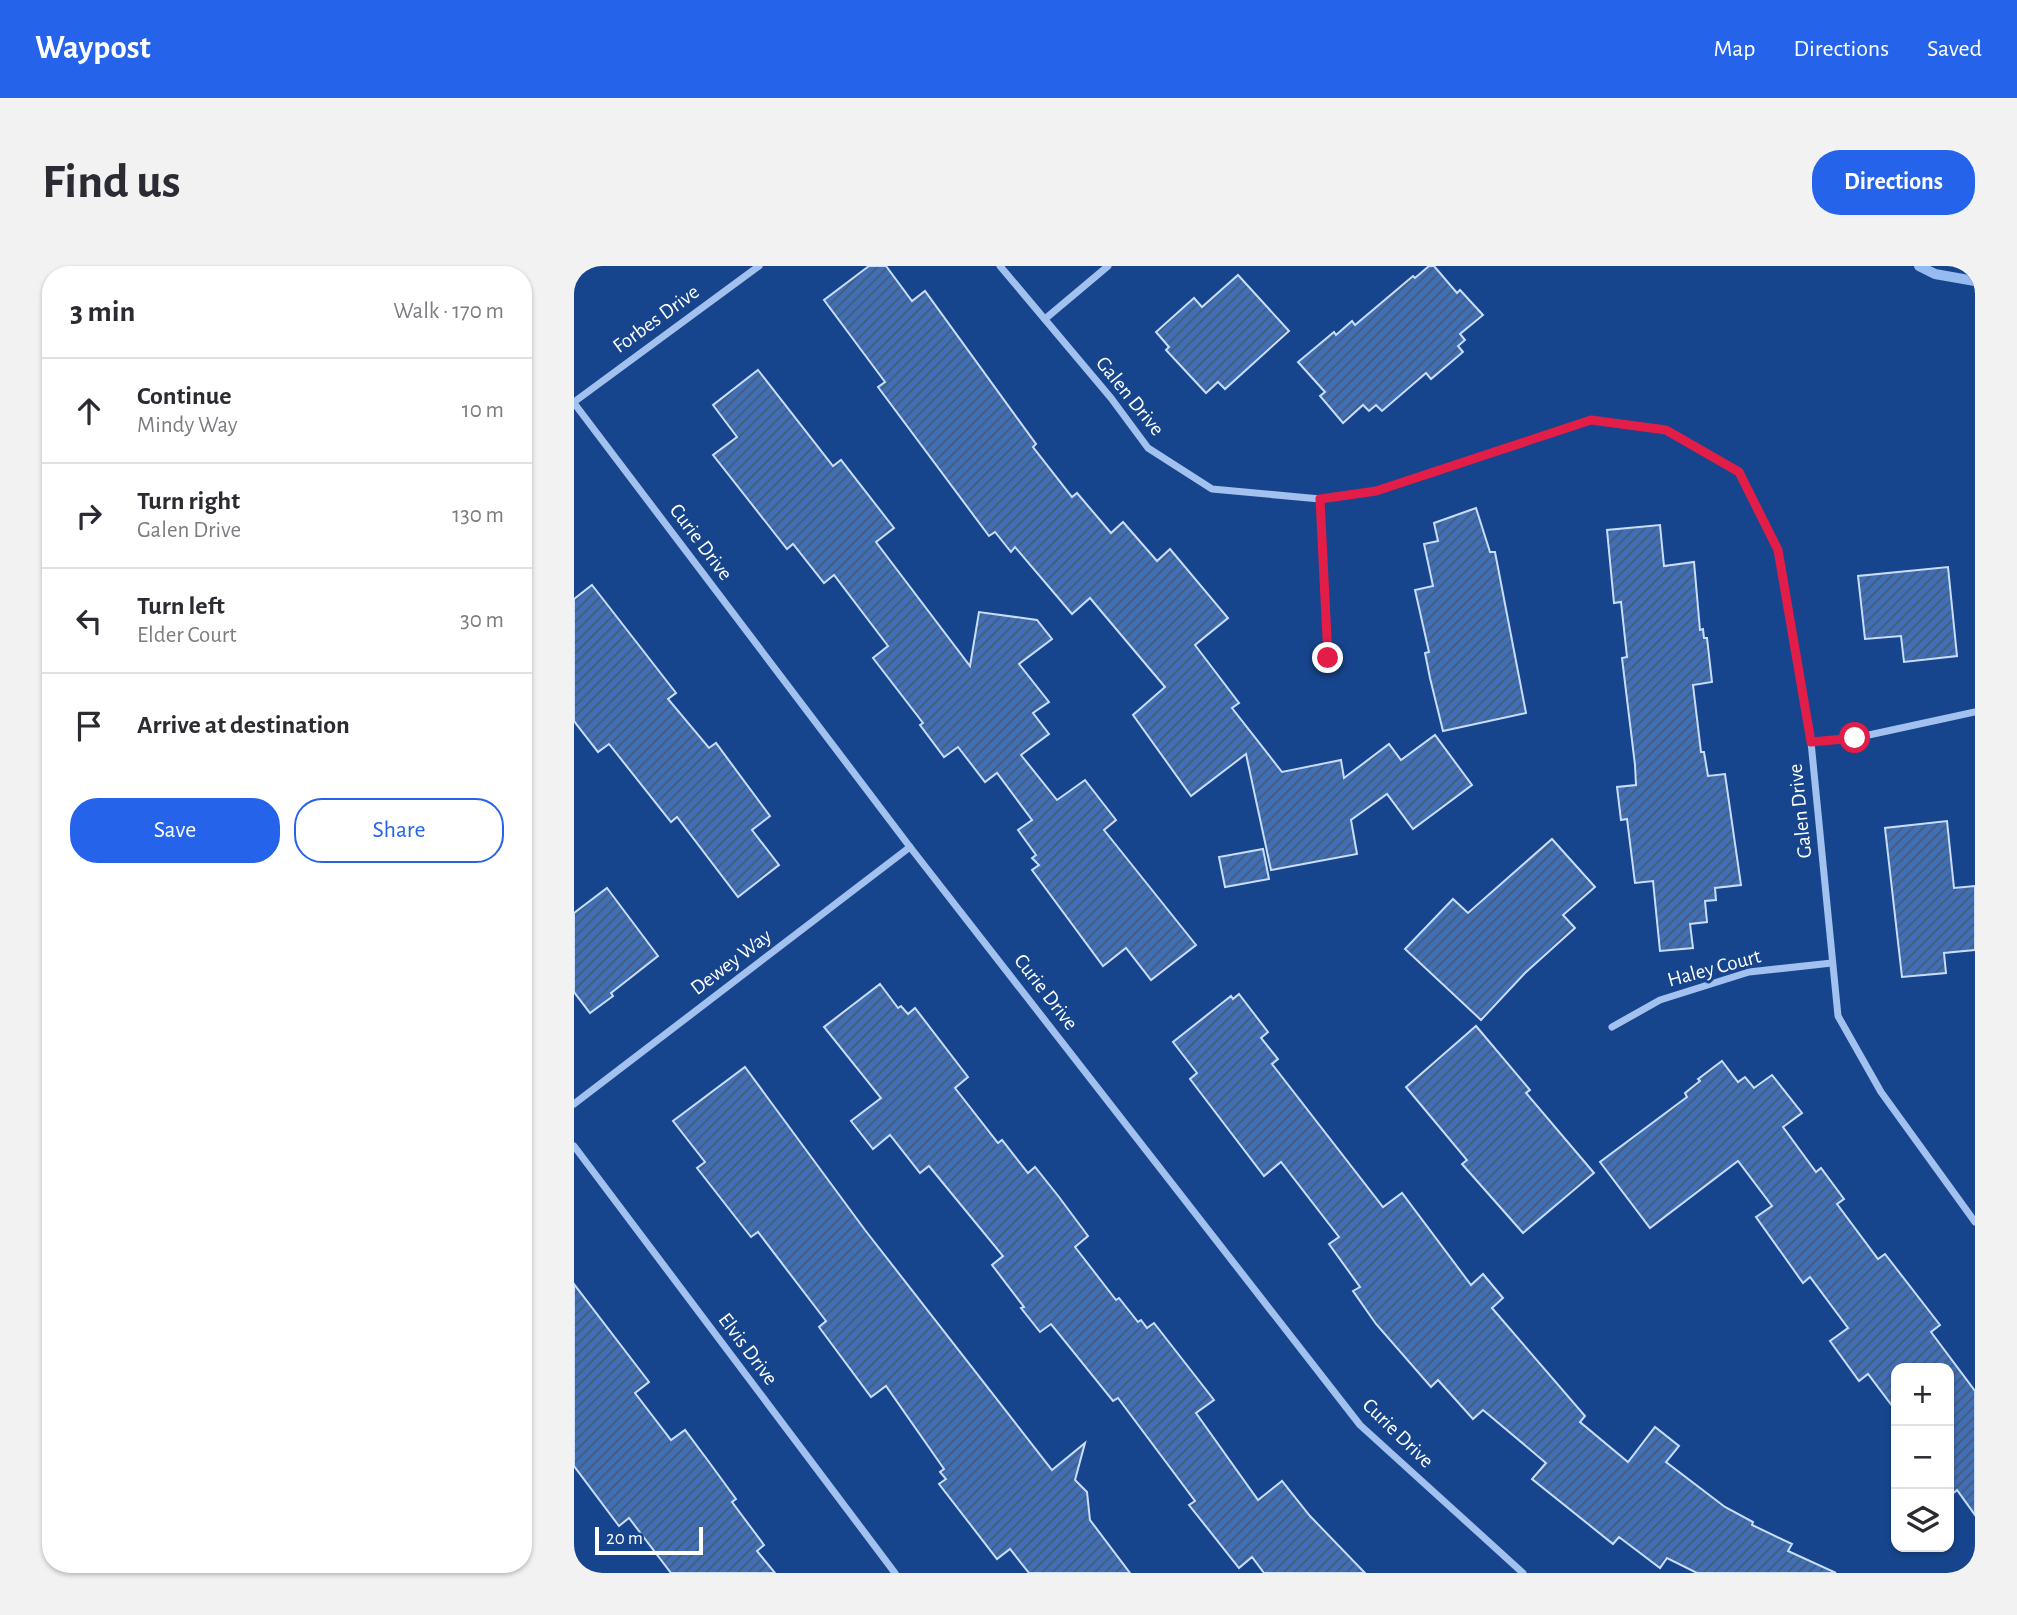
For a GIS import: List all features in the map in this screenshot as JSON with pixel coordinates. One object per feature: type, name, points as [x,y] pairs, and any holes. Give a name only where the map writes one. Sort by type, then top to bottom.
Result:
[{"type":"street","name":"Forbes Drive","points":[[574,403],[759,266]]},
{"type":"street","name":"Galen Drive","points":[[1000,266],[1148,448],[1212,489],[1320,499],[1376,491],[1591,420],[1666,430],[1739,472],[1778,550],[1811,742],[1838,1016],[1881,1093],[1975,1222]]},
{"type":"street","points":[[1045,319],[1108,266]]},
{"type":"street","name":"Curie Drive","points":[[574,403],[910,847],[1360,1425],[1523,1573]]},
{"type":"street","points":[[1320,499],[1328,658]]},
{"type":"street","points":[[1811,742],[1855,738],[1975,712]]},
{"type":"street","name":"Dewey Way","points":[[574,1104],[910,847]]},
{"type":"street","name":"Haley Court","points":[[1612,1027],[1660,1000],[1749,972],[1832,963]]},
{"type":"street","name":"Elvis Drive","points":[[574,1146],[895,1573]]},
{"type":"building","points":[[869,266],[886,266],[912,301],[925,291],[1036,444],[1033,447],[1072,497],[1077,493],[1111,533],[1123,522],[1157,561],[1170,549],[1228,618],[1195,645],[1239,703],[1232,708],[1282,772],[1341,760],[1344,778],[1389,744],[1401,760],[1435,735],[1472,785],[1413,829],[1387,794],[1351,820],[1357,854],[1271,870],[1246,754],[1191,796],[1133,715],[1165,687],[1090,598],[1072,614],[1015,547],[1011,552],[995,532],[989,536],[878,387],[885,382],[824,300]]},
{"type":"building","points":[[1429,266],[1434,266],[1457,293],[1460,290],[1483,315],[1460,334],[1465,340],[1458,346],[1463,352],[1431,379],[1426,373],[1382,411],[1376,405],[1369,411],[1363,405],[1343,423],[1320,396],[1325,392],[1298,362],[1334,332],[1336,335],[1352,321],[1355,325],[1413,276],[1415,278]]},
{"type":"building","points":[[1238,275],[1289,331],[1225,389],[1218,382],[1206,393],[1166,350],[1169,347],[1156,332],[1194,298],[1202,307]]},
{"type":"building","points":[[758,370],[833,466],[841,460],[894,528],[876,542],[970,666],[979,612],[1037,620],[1052,639],[1019,664],[1049,702],[1033,713],[1049,734],[1021,755],[1057,800],[1085,780],[1116,820],[1104,830],[1196,945],[1151,980],[1126,948],[1103,966],[1032,870],[1039,865],[1032,858],[1036,855],[1018,830],[1032,820],[997,773],[985,782],[958,747],[944,757],[920,725],[923,723],[873,658],[888,646],[834,575],[824,583],[793,544],[787,549],[713,455],[737,437],[713,405]]},
{"type":"building","points":[[1476,508],[1490,552],[1495,552],[1526,713],[1443,731],[1425,653],[1429,652],[1415,590],[1433,586],[1424,544],[1438,541],[1434,523]]},
{"type":"building","points":[[1660,525],[1664,566],[1694,562],[1700,630],[1703,629],[1704,638],[1707,638],[1712,682],[1693,685],[1701,752],[1704,752],[1708,776],[1725,774],[1741,885],[1715,888],[1716,900],[1705,901],[1707,922],[1690,924],[1693,948],[1660,951],[1653,881],[1635,883],[1627,819],[1621,820],[1617,787],[1636,785],[1622,658],[1627,657],[1621,602],[1614,603],[1607,530]]},
{"type":"building","points":[[1948,567],[1957,656],[1904,662],[1901,636],[1865,639],[1858,576]]},
{"type":"building","points":[[592,585],[676,693],[668,699],[709,748],[716,743],[770,816],[752,830],[779,865],[738,897],[677,817],[671,822],[609,744],[598,752],[574,721],[574,599]]},
{"type":"building","points":[[1947,821],[1954,888],[1975,886],[1975,950],[1944,953],[1946,973],[1902,977],[1885,828]]},
{"type":"building","points":[[1552,839],[1595,887],[1563,915],[1575,928],[1525,973],[1481,1020],[1405,949],[1453,899],[1468,913]]},
{"type":"building","points":[[1263,849],[1269,879],[1225,887],[1219,857]]},
{"type":"building","points":[[607,888],[658,956],[590,1013],[574,992],[574,913]]},
{"type":"building","points":[[880,984],[898,1008],[901,1006],[908,1014],[915,1008],[968,1077],[955,1088],[998,1143],[1002,1140],[1028,1173],[1035,1167],[1059,1197],[1088,1236],[1075,1247],[1116,1300],[1119,1298],[1138,1322],[1141,1320],[1147,1328],[1154,1323],[1214,1400],[1196,1413],[1258,1500],[1282,1481],[1310,1516],[1365,1573],[1264,1573],[1252,1557],[1239,1568],[1189,1505],[1195,1501],[1118,1398],[1113,1401],[1051,1324],[1040,1332],[1021,1308],[1024,1307],[992,1265],[1003,1256],[929,1166],[920,1173],[890,1135],[873,1149],[851,1121],[881,1098],[824,1027]]},
{"type":"building","points":[[1239,994],[1268,1032],[1261,1038],[1278,1059],[1272,1064],[1383,1207],[1402,1193],[1471,1285],[1483,1274],[1503,1298],[1492,1308],[1585,1416],[1580,1422],[1628,1462],[1655,1427],[1679,1446],[1666,1462],[1725,1507],[1753,1522],[1752,1525],[1792,1544],[1788,1551],[1836,1573],[1697,1573],[1667,1558],[1660,1568],[1619,1537],[1613,1544],[1532,1479],[1546,1463],[1483,1410],[1473,1419],[1438,1380],[1431,1387],[1376,1324],[1353,1291],[1360,1287],[1329,1244],[1339,1237],[1281,1162],[1264,1176],[1190,1079],[1197,1073],[1173,1042],[1231,996],[1233,999]]},
{"type":"building","points":[[1476,1026],[1530,1090],[1526,1093],[1594,1173],[1523,1233],[1462,1164],[1467,1160],[1406,1087]]},
{"type":"building","points":[[1722,1061],[1738,1082],[1745,1077],[1754,1088],[1772,1075],[1802,1113],[1783,1127],[1816,1172],[1821,1168],[1844,1199],[1837,1204],[1878,1259],[1885,1254],[1940,1325],[1931,1332],[1975,1391],[1975,1515],[1957,1490],[1954,1493],[1954,1363],[1891,1363],[1891,1404],[1868,1374],[1859,1381],[1830,1341],[1848,1328],[1810,1277],[1803,1283],[1756,1217],[1772,1206],[1738,1161],[1650,1228],[1600,1162],[1687,1097],[1685,1093],[1700,1081],[1698,1079]]},
{"type":"building","points":[[745,1067],[865,1230],[1052,1470],[1085,1443],[1075,1480],[1087,1492],[1090,1520],[1130,1573],[1029,1573],[1010,1549],[997,1559],[939,1484],[946,1479],[940,1472],[944,1469],[886,1386],[871,1397],[819,1327],[826,1321],[758,1232],[751,1237],[697,1168],[705,1162],[673,1121]]},
{"type":"building","points":[[574,1284],[649,1382],[635,1393],[671,1440],[685,1430],[736,1499],[732,1502],[764,1545],[757,1551],[775,1573],[671,1573],[629,1518],[619,1526],[574,1466]]},
{"type":"waterway","points":[[1919,266],[1935,274],[1975,281]]},
{"type":"route","points":[[1328,658],[1320,499],[1376,491],[1591,420],[1666,430],[1739,472],[1778,550],[1811,742],[1855,738]]}]
